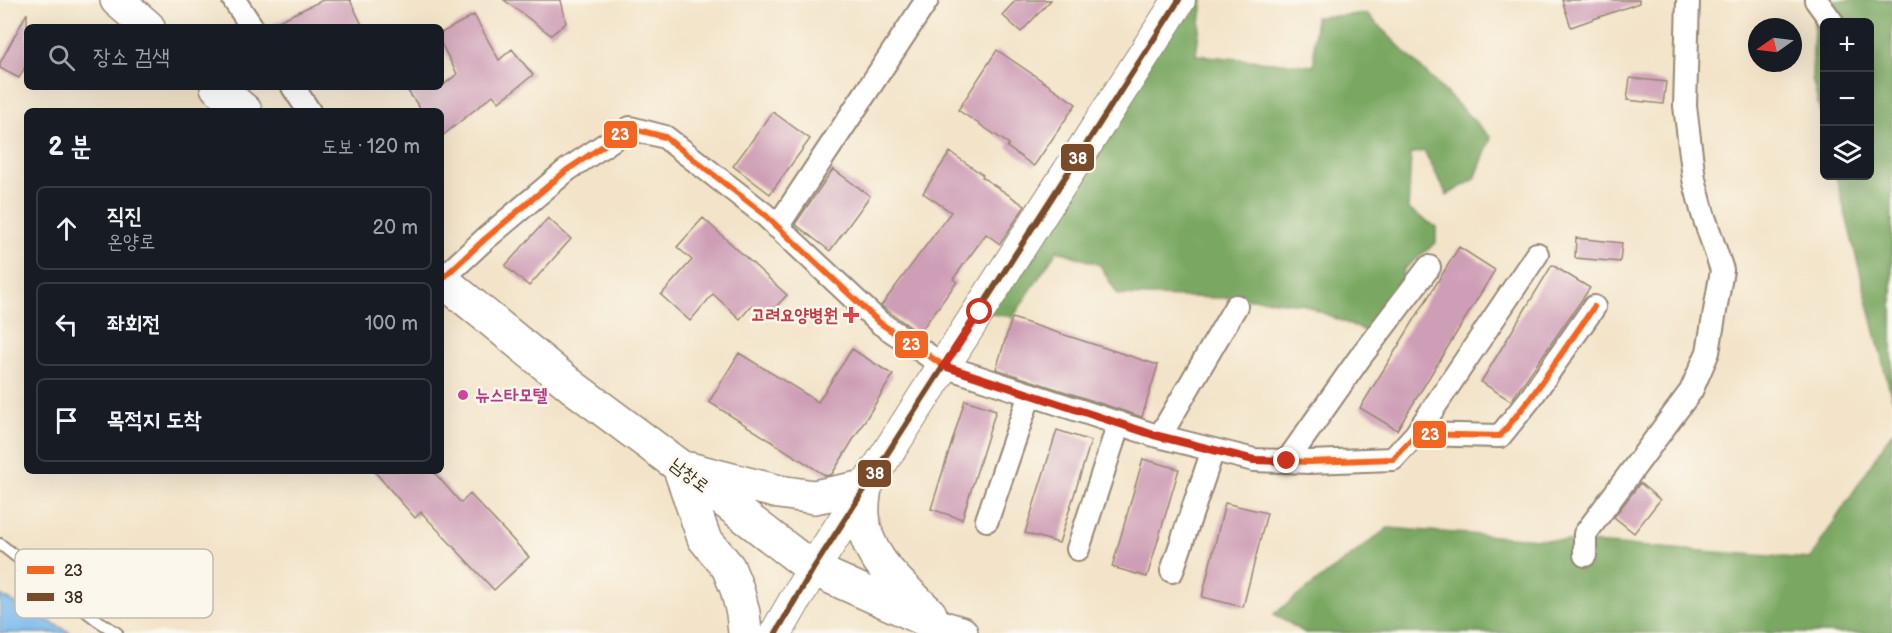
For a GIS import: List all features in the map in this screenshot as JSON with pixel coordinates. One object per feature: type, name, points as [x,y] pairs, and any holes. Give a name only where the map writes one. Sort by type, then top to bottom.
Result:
[{"type":"main road","points":[[117,0],[145,24]]},
{"type":"main road","points":[[776,633],[813,569],[1179,0]]},
{"type":"main road","points":[[220,90],[242,108]]},
{"type":"main road","name":"남창로","points":[[444,281],[573,387],[813,569],[945,631]]},
{"type":"main road","points":[[679,466],[779,492],[814,497],[866,487]]},
{"type":"main road","points":[[679,466],[704,538],[728,567],[737,589],[745,633]]},
{"type":"main road","points":[[866,487],[862,514],[865,534],[872,550],[880,563],[945,631]]},
{"type":"street","points":[[234,0],[250,24]]},
{"type":"street","points":[[777,227],[927,0]]},
{"type":"street","points":[[1585,555],[1585,534],[1691,391],[1708,352],[1722,270],[1694,179],[1685,106],[1688,0]]},
{"type":"street","points":[[1816,0],[1829,18]]},
{"type":"street","points":[[295,90],[307,108]]},
{"type":"street","points":[[444,276],[567,170],[630,128],[665,137],[764,214],[880,323],[944,366],[1160,436],[1254,460],[1393,459],[1416,434],[1537,254]]},
{"type":"street","points":[[1287,461],[1361,356],[1429,267]]},
{"type":"street","points":[[1160,436],[1236,306]]},
{"type":"street","points":[[1416,434],[1500,436],[1530,399],[1594,307]]},
{"type":"street","points":[[987,520],[1030,394]]},
{"type":"street","points":[[1078,549],[1119,423]]},
{"type":"street","points":[[1172,571],[1213,450]]},
{"type":"lane","points":[[0,544],[15,556]]},
{"type":"lane","points":[[94,618],[117,633]]},
{"type":"green space","points":[[1179,0],[1203,0],[1196,55],[1314,66],[1315,17],[1367,14],[1491,138],[1475,179],[1447,195],[1424,151],[1411,154],[1408,209],[1436,227],[1436,243],[1404,269],[1393,318],[1375,335],[1302,304],[1258,299],[1118,295],[1100,265],[1057,250],[1013,317],[980,312]]},
{"type":"green space","points":[[1815,0],[1892,0],[1892,399],[1837,180],[1874,180],[1874,18],[1820,18],[1820,111],[1812,78]]},
{"type":"green space","points":[[1892,432],[1892,633],[1305,633],[1274,614],[1388,528],[1810,559]]},
{"type":"water","points":[[0,595],[15,603],[15,618],[43,618],[71,633],[0,633]]},
{"type":"building","points":[[323,0],[350,0],[362,24],[272,24]]},
{"type":"building","points":[[504,0],[561,0],[566,23],[551,35]]},
{"type":"building","points":[[1016,0],[1051,0],[1021,32],[1002,15]]},
{"type":"building","points":[[1562,0],[1639,0],[1639,3],[1571,27]]},
{"type":"building","points":[[27,13],[27,24],[24,24],[24,69],[19,78],[0,68],[0,63]]},
{"type":"building","points":[[474,15],[499,60],[512,49],[533,75],[499,102],[493,95],[444,135],[444,108],[420,108],[407,90],[444,90],[444,85],[457,74],[444,49],[444,31]]},
{"type":"building","points":[[997,50],[1076,104],[1034,166],[1007,147],[1009,144],[958,110]]},
{"type":"building","points":[[1630,78],[1666,82],[1663,104],[1627,100]]},
{"type":"building","points":[[773,112],[810,139],[770,194],[733,166]]},
{"type":"building","points":[[950,152],[1025,206],[1000,244],[986,234],[953,279],[957,282],[919,333],[881,306],[951,212],[923,193]]},
{"type":"building","points":[[833,169],[870,196],[830,251],[795,224]]},
{"type":"building","points":[[548,218],[571,239],[529,286],[505,266]]},
{"type":"building","points":[[703,218],[787,295],[766,317],[752,305],[740,319],[713,294],[690,321],[661,295],[692,260],[677,247]]},
{"type":"building","points":[[1576,238],[1622,243],[1620,262],[1575,258]]},
{"type":"building","points":[[1459,247],[1495,270],[1397,430],[1360,408]]},
{"type":"building","points":[[1552,265],[1590,288],[1511,401],[1481,382]]},
{"type":"building","points":[[1012,318],[1158,365],[1142,417],[996,369]]},
{"type":"building","points":[[852,349],[893,375],[832,474],[826,476],[709,402],[739,353],[818,402]]},
{"type":"building","points":[[965,400],[996,410],[962,519],[931,509]]},
{"type":"building","points":[[1057,430],[1091,441],[1059,543],[1025,533]]},
{"type":"building","points":[[1143,459],[1179,469],[1147,577],[1112,567]]},
{"type":"building","points":[[377,474],[436,474],[461,503],[470,494],[529,557],[494,590],[421,512],[415,518]]},
{"type":"building","points":[[1640,483],[1660,500],[1634,533],[1614,517]]},
{"type":"building","points":[[1225,503],[1267,513],[1243,607],[1202,597]]},
{"type":"transit line","name":"38","points":[[776,633],[813,569],[1179,0]]},
{"type":"transit line","name":"23","points":[[444,277],[485,239],[567,170],[630,128],[665,137],[764,214],[880,323],[944,366],[1154,435],[1254,460],[1309,462],[1393,459],[1416,434],[1500,436],[1530,399],[1594,307]]},
{"type":"place","name":"고려요양병원","points":[[851,315]]},
{"type":"place","name":"뉴스타모텔","points":[[463,395]]},
{"type":"route","points":[[980,312],[944,366],[1154,435],[1254,460],[1287,461]]}]
